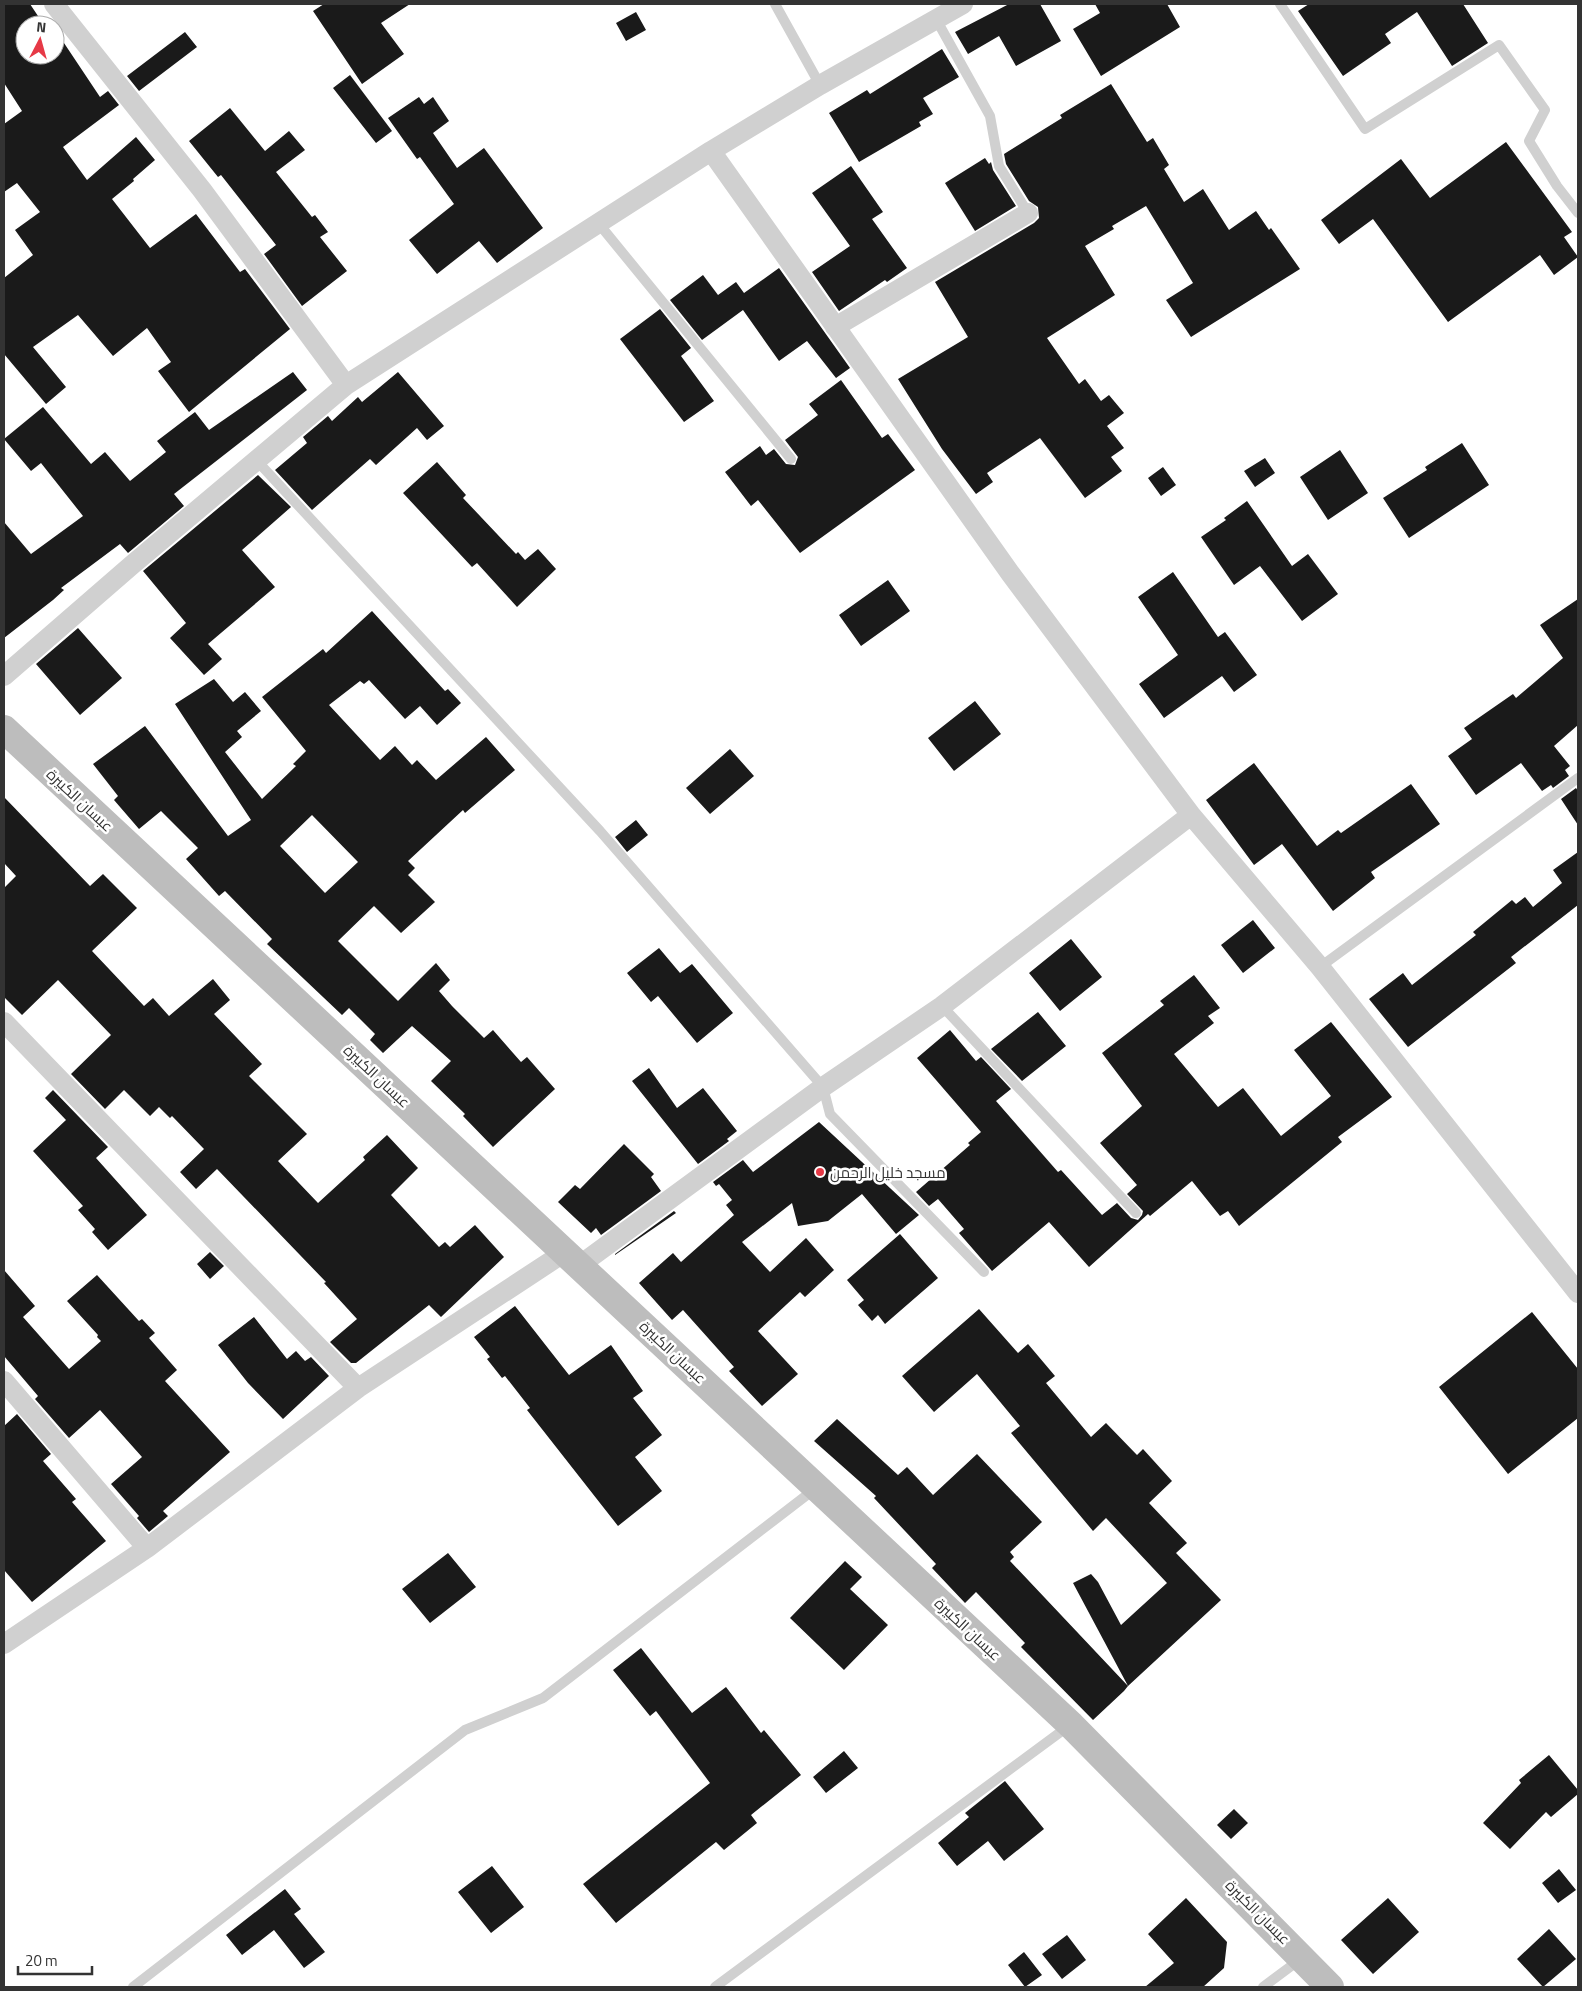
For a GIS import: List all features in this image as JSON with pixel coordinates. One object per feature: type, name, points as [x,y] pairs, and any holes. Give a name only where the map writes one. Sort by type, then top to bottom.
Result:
[{"type":"main road","name":"عبسان الكبيرة","points":[[4,729],[1071,1725],[1330,1987]]},
{"type":"street","points":[[54,4],[202,190],[346,384]]},
{"type":"street","points":[[4,676],[346,384],[600,224],[711,151],[820,85],[963,4]]},
{"type":"street","points":[[711,151],[1010,573],[1191,815],[1320,967],[1578,1293]]},
{"type":"street","points":[[834,327],[1028,213]]},
{"type":"street","points":[[7,1634],[148,1548],[358,1388],[572,1258],[942,1006],[1191,815]]},
{"type":"street","points":[[4,1022],[358,1388]]},
{"type":"street","points":[[4,1381],[148,1548]]},
{"type":"lane","points":[[775,4],[820,85]]},
{"type":"lane","points":[[1280,4],[1365,129],[1499,45],[1545,110],[1529,141],[1557,186],[1578,213]]},
{"type":"lane","points":[[936,19],[990,116],[999,166],[1028,213]]},
{"type":"lane","points":[[600,224],[791,459]]},
{"type":"lane","points":[[258,461],[600,831],[823,1087],[830,1114],[984,1272]]},
{"type":"lane","points":[[1320,967],[1578,778]]},
{"type":"lane","points":[[942,1006],[1136,1213]]},
{"type":"lane","points":[[133,1987],[465,1730],[543,1698],[816,1487]]},
{"type":"lane","points":[[715,1987],[1071,1725]]},
{"type":"lane","points":[[1263,1987],[1303,1958]]},
{"type":"building","points":[[4,4],[30,4],[37,15],[15,15],[15,65],[65,65],[65,44],[100,97],[108,91],[119,105],[63,147],[87,180],[136,137],[155,160],[112,199],[150,248],[196,214],[240,272],[245,269],[290,329],[189,412],[158,371],[171,362],[147,328],[113,356],[78,315],[33,347],[66,387],[46,404],[4,354],[4,278],[33,255],[15,230],[40,212],[17,183],[4,192],[4,124],[22,111],[4,83]]},
{"type":"building","points":[[324,4],[410,4],[381,23],[404,54],[362,84],[313,11]]},
{"type":"building","points":[[1009,4],[1040,4],[1061,41],[1016,66],[999,36],[968,54],[955,32]]},
{"type":"building","points":[[1095,4],[1167,4],[1180,27],[1101,76],[1073,29],[1100,13]]},
{"type":"building","points":[[1309,4],[1463,4],[1488,43],[1452,66],[1417,12],[1385,34],[1391,43],[1343,76],[1298,11]]},
{"type":"building","points":[[636,12],[646,30],[626,41],[616,23]]},
{"type":"building","points":[[185,32],[197,47],[139,91],[127,76]]},
{"type":"building","points":[[942,49],[959,77],[923,98],[933,114],[919,122],[921,126],[859,162],[829,113],[867,90],[870,94]]},
{"type":"building","points":[[350,75],[392,131],[376,143],[333,88]]},
{"type":"building","points":[[1111,84],[1147,142],[1153,138],[1169,165],[1164,169],[1184,202],[1203,189],[1229,230],[1256,211],[1269,230],[1271,228],[1300,269],[1191,337],[1166,300],[1193,283],[1146,206],[1112,226],[1114,229],[1085,246],[1115,295],[1047,338],[1079,384],[1085,379],[1101,401],[1109,395],[1124,413],[1107,426],[1124,448],[1111,457],[1122,471],[1085,498],[1040,438],[987,473],[993,482],[976,494],[942,449],[898,379],[968,337],[935,282],[1034,223],[1039,218],[1038,207],[1029,201],[1006,164],[1004,154],[1062,118],[1060,115]]},
{"type":"building","points":[[419,97],[424,104],[433,97],[449,121],[433,133],[457,168],[484,148],[543,228],[497,263],[479,241],[437,274],[409,240],[454,204],[420,157],[417,159],[388,118]]},
{"type":"building","points":[[230,108],[265,151],[289,131],[305,150],[276,172],[312,217],[315,215],[328,232],[320,237],[347,271],[302,306],[264,254],[276,245],[221,175],[218,177],[189,141]]},
{"type":"building","points":[[1506,142],[1572,232],[1564,237],[1578,257],[1554,275],[1540,255],[1448,322],[1373,219],[1339,244],[1321,220],[1401,159],[1430,198]]},
{"type":"building","points":[[985,158],[989,164],[991,162],[993,170],[1016,206],[975,231],[945,183]]},
{"type":"building","points":[[851,166],[883,212],[872,219],[907,268],[887,282],[885,280],[839,311],[812,272],[850,246],[812,193]]},
{"type":"building","points":[[779,268],[850,368],[836,378],[807,341],[779,361],[743,310],[702,340],[670,300],[703,275],[718,295],[736,282],[744,293]]},
{"type":"building","points":[[660,309],[691,348],[681,356],[714,401],[684,422],[620,339]]},
{"type":"building","points":[[293,372],[307,390],[174,494],[184,506],[128,553],[120,544],[61,588],[64,590],[53,600],[4,638],[4,522],[31,554],[83,516],[41,463],[31,471],[4,439],[43,407],[91,464],[105,452],[130,481],[166,452],[157,441],[195,412],[209,430]]},
{"type":"building","points":[[398,372],[444,426],[427,440],[417,428],[376,465],[370,459],[312,510],[275,470],[307,443],[303,437],[328,416],[332,421],[358,397],[362,402]]},
{"type":"building","points":[[841,380],[882,438],[888,434],[915,470],[800,553],[758,500],[751,506],[725,472],[760,446],[766,455],[774,449],[786,464],[795,465],[798,457],[785,440],[818,415],[809,404]]},
{"type":"building","points":[[1462,443],[1489,485],[1409,538],[1383,498],[1427,470],[1425,467]]},
{"type":"building","points":[[1340,450],[1368,493],[1328,520],[1300,477]]},
{"type":"building","points":[[1265,458],[1275,473],[1255,487],[1244,471]]},
{"type":"building","points":[[437,462],[466,495],[463,498],[516,554],[518,552],[525,560],[538,549],[556,569],[517,607],[477,563],[472,567],[403,493]]},
{"type":"building","points":[[1163,467],[1176,485],[1161,496],[1148,478]]},
{"type":"building","points":[[258,475],[291,507],[242,550],[275,587],[208,644],[222,659],[204,675],[170,638],[186,623],[143,571]]},
{"type":"building","points":[[1247,501],[1292,566],[1308,554],[1338,594],[1302,621],[1260,566],[1234,585],[1201,537],[1226,520],[1224,518]]},
{"type":"building","points":[[1173,572],[1218,637],[1225,632],[1257,675],[1234,692],[1222,676],[1164,718],[1139,684],[1178,655],[1138,597]]},
{"type":"building","points":[[888,580],[910,611],[861,646],[839,615]]},
{"type":"building","points":[[1578,599],[1578,725],[1554,746],[1570,766],[1565,770],[1569,776],[1553,788],[1551,785],[1542,791],[1521,763],[1476,795],[1448,756],[1472,739],[1464,728],[1513,694],[1516,698],[1563,658],[1540,625]]},
{"type":"building","points":[[372,611],[445,691],[448,689],[461,703],[437,725],[420,706],[405,719],[369,680],[364,684],[360,681],[329,705],[380,760],[395,746],[412,765],[417,760],[436,780],[486,737],[515,770],[465,813],[463,810],[408,861],[415,868],[408,875],[435,902],[401,933],[374,906],[338,941],[398,1001],[436,963],[450,980],[439,991],[452,1006],[484,1038],[493,1030],[521,1062],[527,1057],[555,1089],[493,1147],[463,1116],[465,1114],[431,1081],[451,1061],[412,1026],[383,1053],[370,1040],[375,1034],[349,1008],[342,1015],[267,944],[272,939],[225,891],[219,896],[186,859],[198,848],[161,811],[139,829],[114,800],[118,796],[93,764],[145,726],[228,836],[251,820],[175,704],[214,679],[233,702],[245,692],[261,711],[237,731],[242,737],[225,752],[262,799],[296,766],[293,764],[306,751],[262,697],[323,649],[326,653]],"holes":[[[312,815],[358,862],[325,893],[280,846]]]},
{"type":"building","points":[[78,628],[122,678],[80,715],[36,664]]},
{"type":"building","points":[[975,701],[1001,734],[954,771],[928,738]]},
{"type":"building","points":[[730,749],[754,776],[710,814],[686,788]]},
{"type":"building","points":[[1254,763],[1317,846],[1338,830],[1341,833],[1411,784],[1440,824],[1371,872],[1375,878],[1333,911],[1282,844],[1254,865],[1206,800]]},
{"type":"building","points":[[1576,788],[1578,791],[1578,825],[1561,799]]},
{"type":"building","points":[[4,797],[90,886],[103,874],[137,908],[92,951],[144,1006],[153,998],[169,1016],[213,979],[230,1000],[214,1014],[262,1064],[249,1076],[307,1134],[278,1161],[318,1203],[365,1160],[363,1157],[387,1135],[418,1168],[391,1195],[439,1247],[445,1242],[450,1247],[475,1225],[504,1257],[441,1317],[429,1305],[356,1363],[351,1363],[330,1342],[357,1319],[324,1283],[326,1282],[217,1169],[196,1189],[180,1172],[204,1149],[172,1116],[170,1118],[159,1107],[150,1116],[124,1090],[105,1109],[71,1074],[111,1035],[58,980],[22,1015],[4,997],[4,888],[16,876],[4,863]]},
{"type":"building","points":[[636,820],[648,835],[627,852],[615,837]]},
{"type":"building","points":[[1578,852],[1578,905],[1511,957],[1516,963],[1408,1047],[1369,999],[1403,973],[1412,985],[1476,935],[1473,932],[1512,900],[1516,904],[1525,897],[1533,907],[1562,883],[1553,870]]},
{"type":"building","points":[[1253,920],[1275,948],[1243,973],[1221,945]]},
{"type":"building","points":[[1071,939],[1102,977],[1060,1011],[1029,973]]},
{"type":"building","points":[[659,948],[680,973],[692,964],[733,1013],[697,1043],[658,996],[651,1002],[627,973]]},
{"type":"building","points":[[1194,975],[1220,1008],[1208,1016],[1214,1023],[1174,1054],[1218,1107],[1243,1088],[1281,1136],[1331,1096],[1294,1050],[1331,1022],[1392,1097],[1338,1137],[1342,1142],[1239,1226],[1228,1211],[1220,1216],[1192,1181],[1150,1216],[1148,1214],[1089,1267],[1049,1222],[992,1271],[959,1233],[964,1229],[938,1199],[929,1206],[916,1192],[970,1145],[968,1143],[981,1132],[917,1058],[950,1030],[976,1061],[981,1057],[1011,1089],[996,1101],[1058,1172],[1061,1170],[1102,1215],[1117,1203],[1131,1218],[1138,1220],[1143,1211],[1127,1194],[1137,1185],[1100,1143],[1142,1106],[1102,1053],[1164,1005],[1160,1001]]},
{"type":"building","points":[[1038,1012],[1066,1046],[1022,1081],[991,1049]]},
{"type":"building","points":[[649,1068],[677,1108],[703,1088],[737,1131],[727,1139],[729,1141],[698,1164],[632,1081]]},
{"type":"building","points":[[53,1090],[108,1147],[96,1158],[147,1215],[108,1250],[92,1232],[95,1229],[78,1210],[83,1206],[33,1151],[66,1120],[45,1098]]},
{"type":"building","points":[[819,1122],[919,1215],[896,1234],[862,1194],[828,1221],[798,1226],[792,1203],[742,1242],[770,1272],[806,1238],[834,1270],[805,1297],[800,1292],[758,1331],[798,1374],[762,1406],[729,1371],[734,1367],[683,1310],[672,1320],[639,1283],[673,1253],[681,1262],[734,1215],[726,1205],[732,1200],[719,1184],[716,1186],[713,1182],[743,1160],[753,1172]]},
{"type":"building","points":[[624,1144],[654,1174],[651,1177],[661,1191],[601,1235],[596,1228],[591,1233],[558,1202],[575,1185],[580,1189]]},
{"type":"building","points":[[674,1211],[676,1213],[615,1255],[615,1254]]},
{"type":"building","points":[[900,1234],[938,1278],[885,1324],[878,1315],[872,1321],[858,1305],[864,1300],[847,1280]]},
{"type":"building","points":[[210,1252],[224,1266],[210,1279],[197,1264]]},
{"type":"building","points":[[4,1270],[35,1306],[23,1317],[69,1369],[101,1341],[97,1337],[98,1335],[67,1301],[97,1275],[139,1321],[142,1319],[155,1333],[149,1338],[177,1370],[165,1381],[230,1452],[163,1511],[168,1516],[149,1532],[137,1518],[139,1516],[111,1484],[142,1457],[100,1410],[69,1438],[35,1399],[38,1396],[4,1356]]},
{"type":"building","points":[[515,1306],[569,1375],[611,1345],[643,1391],[633,1398],[662,1435],[635,1457],[662,1491],[618,1526],[527,1410],[530,1408],[505,1376],[502,1378],[487,1359],[490,1357],[474,1337]]},
{"type":"building","points":[[979,1309],[1018,1353],[1028,1344],[1055,1376],[1046,1383],[1091,1437],[1106,1423],[1137,1455],[1143,1449],[1172,1481],[1149,1503],[1187,1543],[1176,1553],[1221,1600],[1128,1686],[1073,1583],[1091,1574],[1098,1582],[1121,1625],[1167,1583],[1106,1518],[1093,1531],[1011,1433],[1020,1426],[977,1374],[934,1412],[902,1376]]},
{"type":"building","points":[[1532,1312],[1578,1369],[1578,1418],[1508,1474],[1439,1387]]},
{"type":"building","points":[[254,1317],[287,1359],[296,1351],[305,1361],[311,1357],[329,1376],[283,1419],[248,1383],[218,1345]]},
{"type":"building","points":[[17,1414],[51,1454],[43,1461],[76,1499],[72,1502],[106,1541],[32,1602],[4,1570],[4,1426]]},
{"type":"building","points":[[837,1419],[898,1475],[907,1467],[933,1495],[977,1454],[1042,1522],[1010,1552],[1014,1557],[1010,1561],[1128,1686],[1124,1691],[1093,1720],[1021,1647],[1025,1643],[976,1592],[965,1603],[932,1568],[936,1564],[874,1498],[876,1496],[814,1441]]},
{"type":"building","points":[[448,1553],[476,1587],[430,1623],[402,1589]]},
{"type":"building","points":[[845,1561],[862,1577],[850,1589],[888,1625],[844,1670],[790,1618]]},
{"type":"building","points":[[641,1648],[692,1713],[726,1687],[761,1733],[764,1730],[801,1775],[751,1815],[757,1823],[724,1850],[716,1842],[616,1923],[583,1884],[710,1783],[656,1711],[650,1716],[613,1670]]},
{"type":"building","points":[[844,1751],[858,1768],[826,1793],[813,1777]]},
{"type":"building","points":[[1549,1755],[1578,1790],[1578,1794],[1551,1817],[1546,1812],[1510,1849],[1483,1823],[1521,1783],[1519,1780]]},
{"type":"building","points":[[1005,1781],[1044,1829],[1004,1861],[988,1841],[957,1866],[938,1843],[969,1817],[965,1813]]},
{"type":"building","points":[[1234,1809],[1248,1823],[1231,1839],[1217,1825]]},
{"type":"building","points":[[492,1866],[524,1907],[491,1933],[458,1892]]},
{"type":"building","points":[[1559,1869],[1576,1890],[1558,1903],[1542,1883]]},
{"type":"building","points":[[285,1889],[301,1909],[294,1914],[325,1952],[304,1968],[274,1930],[242,1955],[226,1935]]},
{"type":"building","points":[[1186,1898],[1227,1942],[1224,1968],[1203,1987],[1145,1987],[1174,1963],[1148,1934]]},
{"type":"building","points":[[1388,1898],[1419,1932],[1373,1974],[1341,1940]]},
{"type":"building","points":[[1549,1929],[1576,1959],[1543,1987],[1517,1959]]},
{"type":"building","points":[[1067,1935],[1086,1960],[1062,1979],[1042,1954]]},
{"type":"building","points":[[1024,1952],[1042,1975],[1025,1987],[1008,1965]]},
{"type":"place","name":"مسجد خليل الرحمن","points":[[820,1172]]}]
